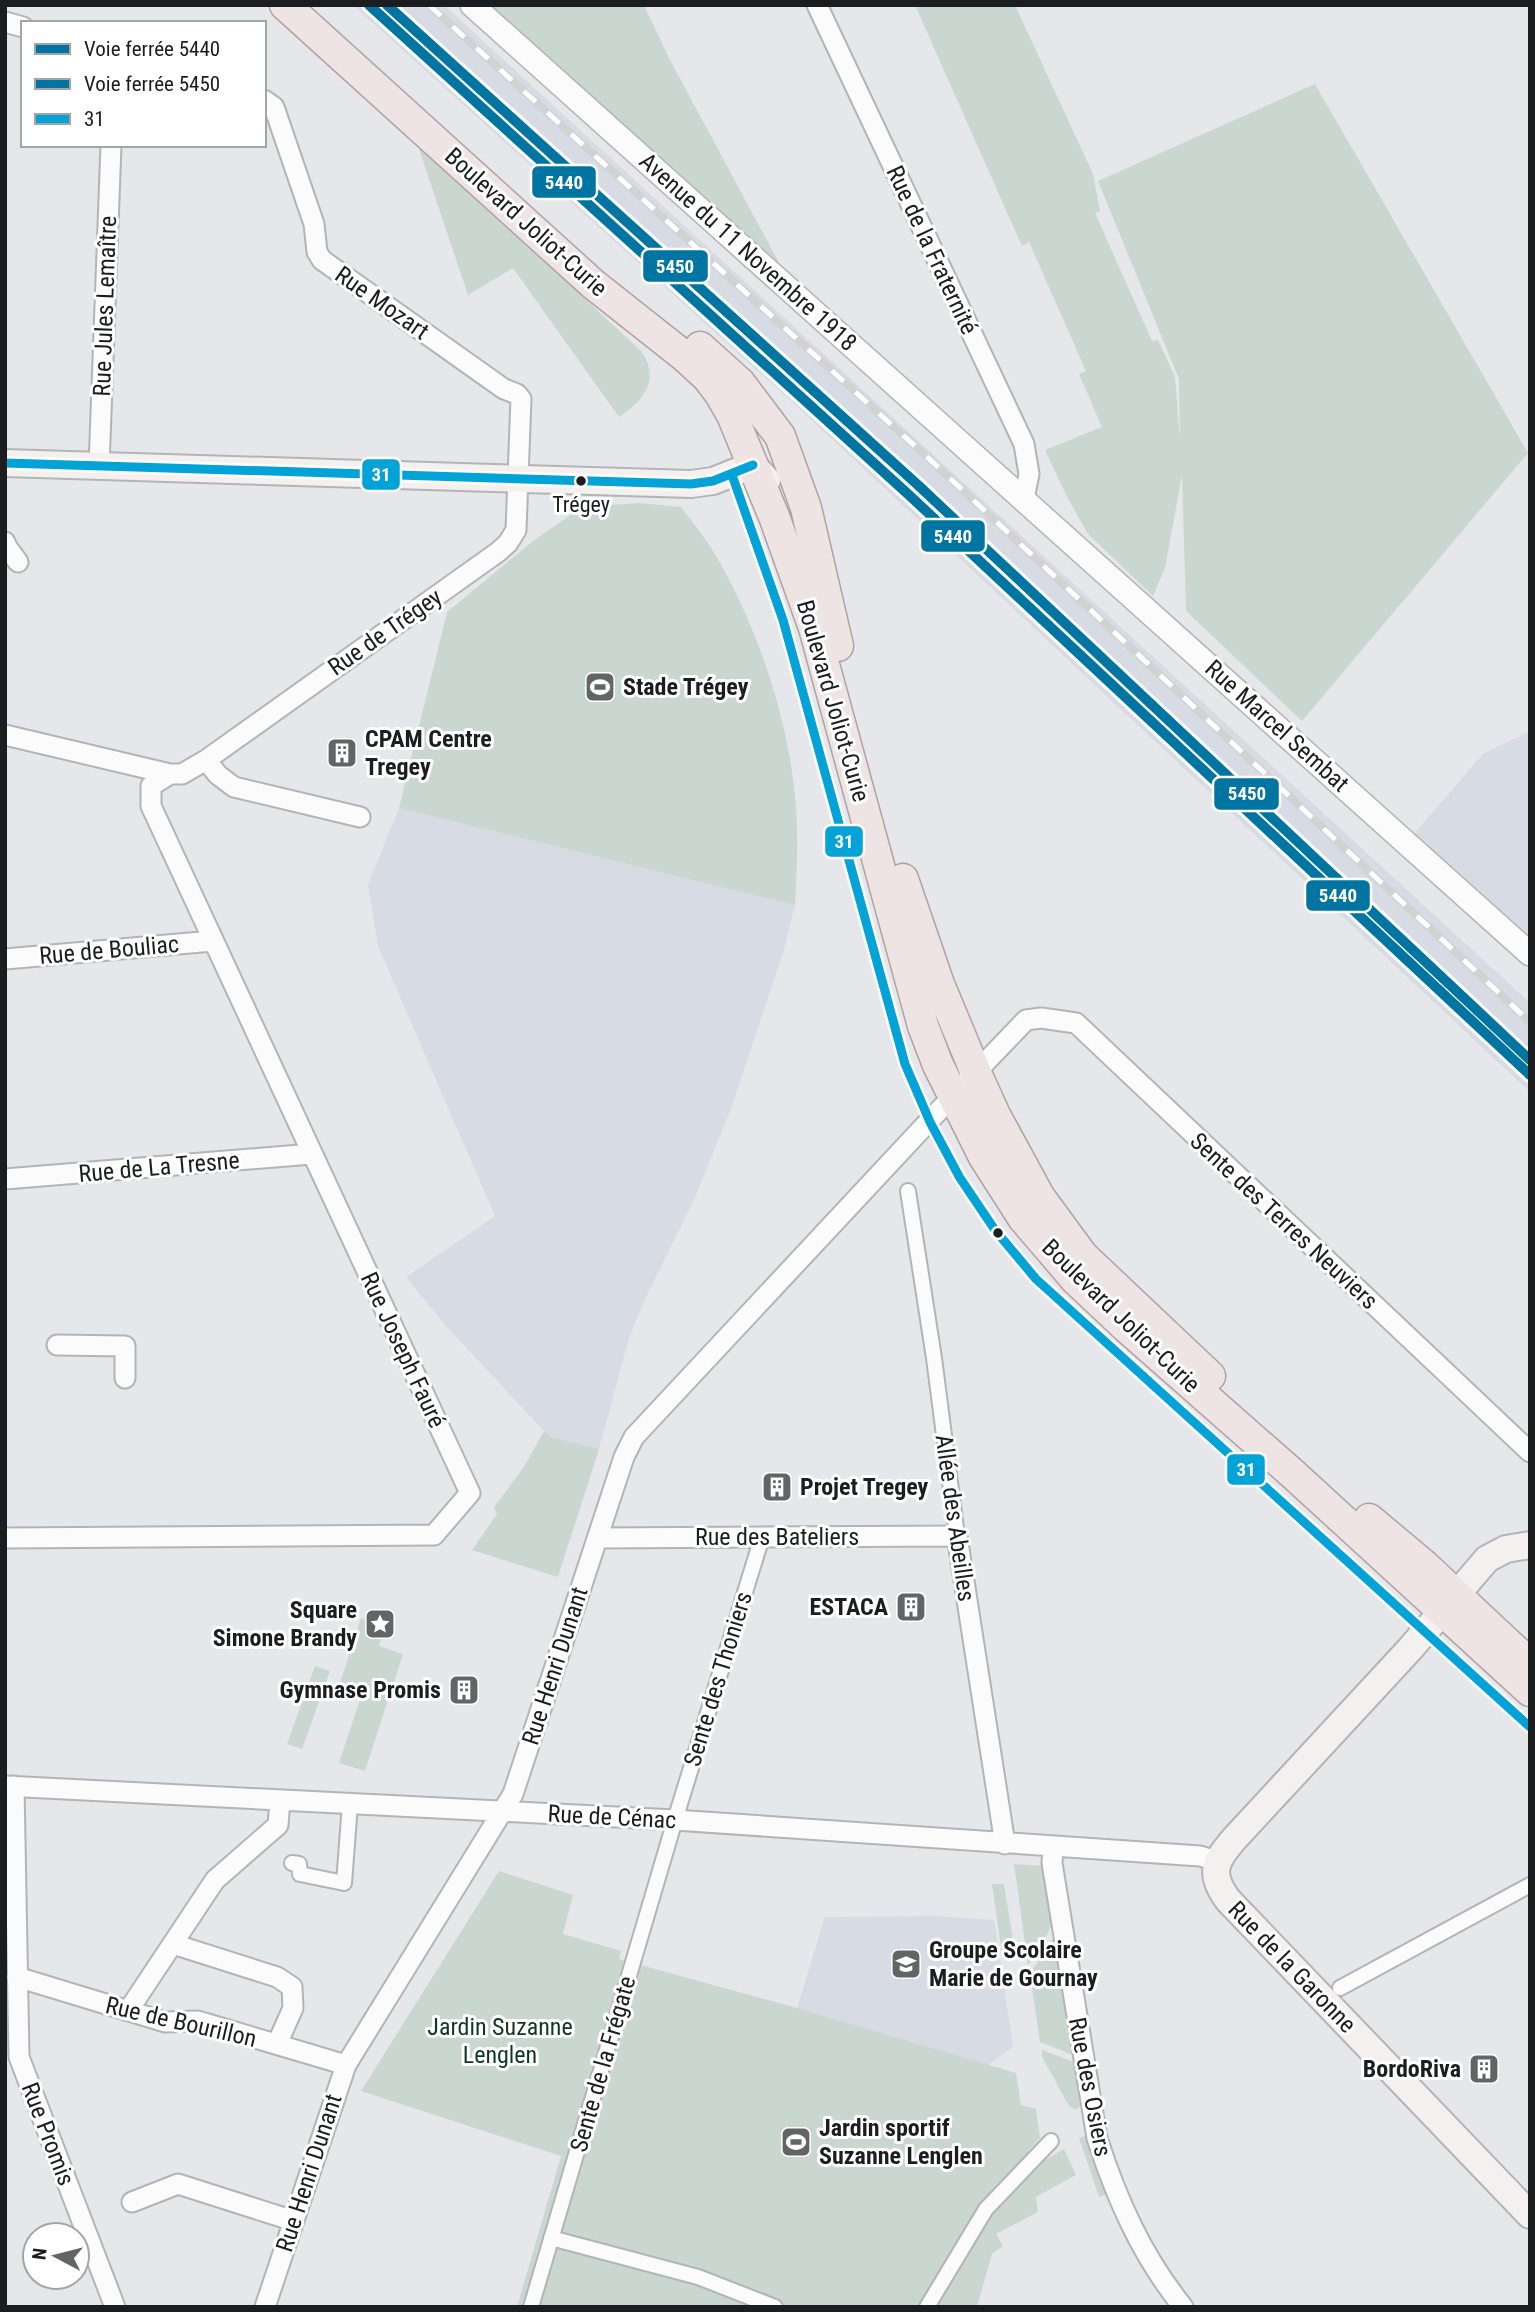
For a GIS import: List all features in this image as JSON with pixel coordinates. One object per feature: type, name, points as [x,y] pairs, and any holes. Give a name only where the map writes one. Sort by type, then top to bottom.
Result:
[{"type":"main road","name":"Boulevard Joliot-Curie","points":[[285,5],[593,284],[665,340],[707,377],[732,415],[775,519],[814,628],[923,1026],[953,1097],[984,1157],[1017,1209],[1075,1279],[1340,1518],[1530,1664]]},
{"type":"main road","name":"Boulevard Joliot-Curie","points":[[310,5],[602,271],[719,363],[757,402],[780,436],[799,483],[833,626],[908,897],[939,984],[976,1073],[995,1115],[1039,1196],[1083,1256],[1448,1603],[1530,1691]]},
{"type":"main road","points":[[5,463],[691,484],[713,481],[753,465],[761,471],[787,514],[833,626]]},
{"type":"main road","points":[[1217,1861],[1234,1838],[1410,1649],[1493,1554],[1530,1545]]},
{"type":"main road","name":"Rue de la Garonne","points":[[1217,1861],[1217,1883],[1228,1900],[1530,2215]]},
{"type":"street","name":"Avenue du 11 Novembre 1918","points":[[472,5],[1024,499]]},
{"type":"street","name":"Rue de la Fraternité","points":[[817,5],[1024,444],[1029,474],[1024,499]]},
{"type":"street","name":"Rue Mozart","points":[[266,101],[274,107],[314,225],[317,252],[322,260],[504,389],[517,394],[522,407],[518,477]]},
{"type":"street","name":"Rue Jules Lemaître","points":[[99,467],[111,147]]},
{"type":"street","name":"Rue de Trégey","points":[[170,774],[182,774],[206,760],[508,543],[516,530],[518,477]]},
{"type":"street","name":"Rue Marcel Sembat","points":[[1024,499],[1530,954]]},
{"type":"street","points":[[5,542],[18,562]]},
{"type":"street","points":[[5,735],[170,774]]},
{"type":"street","points":[[206,760],[218,775],[234,787],[360,817]]},
{"type":"street","name":"Rue Joseph Fauré","points":[[5,1538],[434,1535],[470,1493],[150,806],[151,786],[170,774]]},
{"type":"street","name":"Rue de Bouliac","points":[[5,960],[213,941]]},
{"type":"street","points":[[901,945],[928,990],[952,1049],[976,1073]]},
{"type":"street","name":"Sente des Terres Neuviers","points":[[1027,1020],[1041,1018],[1076,1023],[1530,1452]]},
{"type":"street","name":"Rue Henri Dunant","points":[[265,2307],[346,2065],[513,1794],[624,1457],[635,1437],[1027,1020]]},
{"type":"street","name":"Rue de La Tresne","points":[[5,1179],[312,1154]]},
{"type":"street","name":"Allée des Abeilles","points":[[908,1191],[1004,1844]]},
{"type":"street","points":[[57,1345],[125,1346],[125,1378]]},
{"type":"street","name":"Rue des Bateliers","points":[[598,1538],[957,1536]]},
{"type":"street","name":"Sente des Thoniers","points":[[674,1820],[762,1537]]},
{"type":"street","name":"Rue de Cénac","points":[[9,1786],[674,1820],[1200,1856],[1217,1861]]},
{"type":"street","name":"Rue Promis","points":[[9,1786],[19,2057],[115,2307]]},
{"type":"street","points":[[128,2011],[215,1880],[278,1825],[280,1800]]},
{"type":"street","points":[[292,1863],[299,1864],[300,1874],[344,1883],[350,1804]]},
{"type":"street","name":"Sente de la Frégate","points":[[531,2307],[674,1820]]},
{"type":"street","name":"Rue des Osiers","points":[[1053,1848],[1052,1863],[1097,2138],[1109,2176],[1136,2236],[1154,2269],[1183,2307]]},
{"type":"street","points":[[1340,1988],[1530,1885]]},
{"type":"street","points":[[173,1944],[277,1977],[292,1987],[293,2008],[277,2045]]},
{"type":"street","name":"Rue de Bourillon","points":[[17,1977],[165,2022],[198,2021],[346,2065]]},
{"type":"street","points":[[927,2307],[986,2209],[1051,2141]]},
{"type":"street","points":[[132,2202],[178,2184],[294,2221]]},
{"type":"street","points":[[551,2238],[698,2277],[775,2307]]},
{"type":"shaded area","points":[[353,5],[444,5],[1530,1003],[1530,1092],[802,411]]},
{"type":"shaded area","points":[[1530,731],[1530,936],[1413,835],[1483,754]]},
{"type":"shaded area","points":[[399,808],[795,905],[784,950],[732,1106],[694,1200],[645,1299],[629,1338],[599,1449],[551,1437],[544,1431],[445,1325],[406,1277],[495,1216],[378,946],[368,885]]},
{"type":"shaded area","name":"Groupe Scolaire Marie de Gournay","points":[[934,1916],[994,1920],[1013,2047],[988,2065],[797,2008],[825,1917]]},
{"type":"green space","points":[[486,5],[644,5],[669,58],[786,276]]},
{"type":"green space","points":[[915,5],[1015,5],[1093,174],[1100,211],[1095,213],[1152,341],[1158,340],[1175,377],[1180,441],[1179,379],[1098,181],[1315,84],[1528,453],[1302,721],[1186,611],[1182,475],[1165,568],[1153,596],[1088,534],[1067,497],[1045,450],[1102,427],[1079,374],[1086,371],[1029,242],[1022,246]]},
{"type":"green space","points":[[422,147],[641,351],[650,371],[649,380],[642,396],[628,411],[619,417],[513,268],[468,295],[419,149]]},
{"type":"green space","name":"Stade Trégey","points":[[639,503],[681,507],[702,534],[728,577],[766,665],[783,726],[794,787],[797,816],[795,905],[399,808],[447,612],[533,541],[576,511],[595,506]]},
{"type":"green space","points":[[544,1431],[551,1437],[599,1449],[558,1577],[472,1550],[497,1514],[494,1507],[524,1467]]},
{"type":"green space","points":[[361,1618],[386,1626],[379,1646],[403,1654],[365,1771],[339,1763],[360,1700],[337,1692]]},
{"type":"green space","points":[[315,1666],[330,1671],[302,1749],[287,1744]]},
{"type":"green space","points":[[1014,1864],[1045,1866],[1053,1921],[1042,1946],[1028,1965]]},
{"type":"green space","name":"Jardin sportif Suzanne Lenglen","points":[[499,1871],[573,1895],[563,1934],[621,1951],[619,1959],[1016,2073],[1021,2105],[1036,2109],[1040,2138],[1028,2151],[1032,2173],[1045,2160],[1064,2149],[1076,2175],[1036,2197],[1038,2212],[996,2234],[1003,2246],[992,2254],[977,2307],[517,2307],[561,2156],[361,2091]]},
{"type":"green space","points":[[992,1884],[1004,1884],[1015,1953],[1002,1954]]},
{"type":"green space","points":[[1055,1935],[1073,2055],[1040,2042],[1030,1974]]},
{"type":"green space","points":[[1042,2050],[1074,2062],[1080,2107],[1075,2110],[1069,2106],[1042,2057]]},
{"type":"green space","points":[[1088,2135],[1108,2194],[1099,2197],[1079,2138]]},
{"type":"railway","points":[[429,5],[937,466],[1530,1022]]},
{"type":"rail line","name":"5440","points":[[369,5],[909,495],[1530,1075]]},
{"type":"rail line","name":"5450","points":[[387,5],[919,486],[1530,1060]]},
{"type":"transit line","name":"31","points":[[5,463],[691,484],[713,481],[753,465]]},
{"type":"transit line","name":"31","points":[[732,475],[783,620],[905,1064],[930,1122],[960,1178],[995,1230],[1036,1279],[1530,1727]]},
{"type":"place","name":"Trégey","points":[[581,481]]},
{"type":"place","name":"Stade Trégey","points":[[600,687]]},
{"type":"place","name":"CPAM Centre Tregey","points":[[342,753]]},
{"type":"place","name":"Projet Tregey","points":[[777,1487]]},
{"type":"place","name":"ESTACA","points":[[911,1607]]},
{"type":"place","name":"Square Simone Brandy","points":[[380,1624]]},
{"type":"place","name":"Gymnase Promis","points":[[464,1690]]},
{"type":"place","name":"Groupe Scolaire Marie de Gournay","points":[[906,1964]]},
{"type":"place","name":"BordoRiva","points":[[1484,2069]]},
{"type":"place","name":"Jardin sportif Suzanne Lenglen","points":[[796,2142]]},
{"type":"park label","name":"Jardin Suzanne Lenglen","points":[[500,2041]]}]
